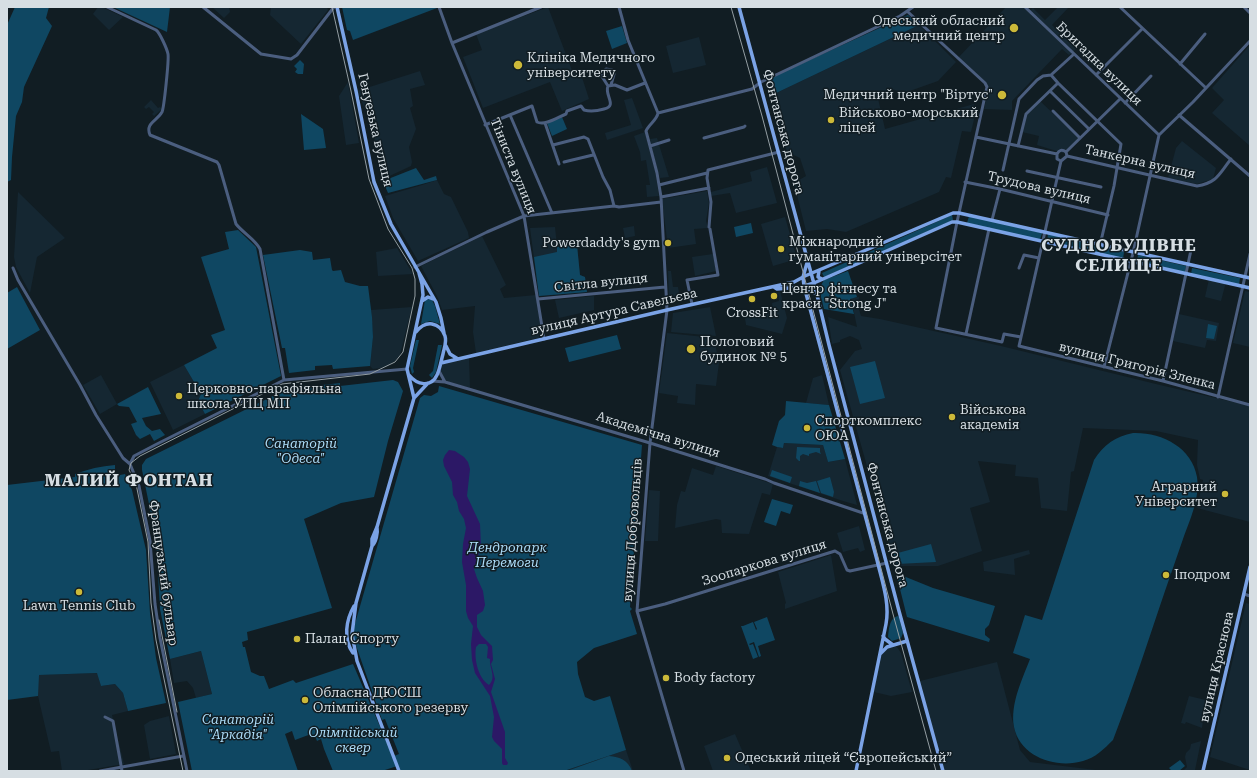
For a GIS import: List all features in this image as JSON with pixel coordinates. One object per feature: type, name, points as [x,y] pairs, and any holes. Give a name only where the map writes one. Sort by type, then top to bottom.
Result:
[{"type":"main road","name":"Генуезька вулиця","points":[[337,7],[356,91],[372,175],[390,224],[415,267],[423,290],[408,369],[414,398]]},
{"type":"main road","name":"Фонтанська дорога","points":[[739,7],[807,262],[817,294],[907,641],[943,771]]},
{"type":"main road","points":[[959,213],[1250,278]]},
{"type":"main road","name":"вулиця Артура Савельєва","points":[[441,363],[692,304],[794,282],[951,214],[959,213]]},
{"type":"main road","points":[[957,222],[1250,288]]},
{"type":"main road","name":"вулиця Артура Савельєва","points":[[774,287],[804,286],[814,283],[920,236],[957,222]]},
{"type":"main road","name":"Фонтанська дорога","points":[[807,262],[803,278],[804,286],[887,604],[888,616],[883,636]]},
{"type":"main road","points":[[819,271],[817,275],[822,280]]},
{"type":"main road","name":"Генуезька вулиця","points":[[418,273],[427,285],[436,302],[446,339],[439,371]]},
{"type":"main road","points":[[807,296],[810,291],[817,294]]},
{"type":"main road","points":[[421,302],[429,296],[436,302]]},
{"type":"main road","points":[[415,333],[422,326],[431,324],[440,328],[444,333]]},
{"type":"main road","points":[[445,344],[449,353],[458,359]]},
{"type":"main road","points":[[399,771],[355,655],[352,634],[356,603],[372,546],[378,532],[377,527],[414,398],[436,377],[439,371]]},
{"type":"main road","points":[[408,374],[417,382],[424,384],[430,382]]},
{"type":"main road","name":"вулиця Краснова","points":[[1203,771],[1250,567]]},
{"type":"main road","points":[[883,636],[893,645]]},
{"type":"main road","points":[[856,771],[883,636]]},
{"type":"main road","points":[[879,655],[884,649],[907,641]]},
{"type":"street","points":[[107,7],[159,31],[168,54],[163,109],[151,124],[149,131],[150,135],[216,162],[219,165],[236,224],[242,232],[258,245],[260,249],[284,380]]},
{"type":"street","points":[[203,7],[261,54],[291,58],[297,56],[334,7]]},
{"type":"street","name":"Тіниста вулиця","points":[[439,7],[485,125],[524,216],[544,339]]},
{"type":"street","points":[[452,43],[541,7]]},
{"type":"street","points":[[619,7],[628,40],[658,114],[752,89],[760,82],[908,12],[913,7]]},
{"type":"street","name":"Бригадна вулиця","points":[[1025,7],[1159,135]]},
{"type":"street","points":[[1120,7],[1206,88]]},
{"type":"street","points":[[1244,7],[1250,13]]},
{"type":"street","points":[[908,12],[985,83],[987,90],[965,182],[936,328],[1002,342],[1004,334],[1021,337],[1061,161],[1067,156],[1066,152]]},
{"type":"street","points":[[1096,75],[1142,29]]},
{"type":"street","points":[[1180,64],[1205,34]]},
{"type":"street","points":[[1104,367],[1133,252],[1159,135],[1250,41]]},
{"type":"street","points":[[1003,170],[1019,99],[1037,80],[1044,76],[1051,75],[1074,54]]},
{"type":"street","points":[[485,125],[532,106],[537,122],[540,124],[566,114],[567,111],[581,106],[584,110],[594,112],[608,108],[610,106],[610,102],[607,90],[609,85],[614,77],[610,70],[606,69],[601,75],[609,85],[627,90],[645,83]]},
{"type":"street","points":[[1051,75],[1121,144],[1108,215],[1100,245]]},
{"type":"street","points":[[1125,103],[1151,76]]},
{"type":"street","points":[[1018,146],[1026,114],[1058,83]]},
{"type":"street","points":[[1050,91],[1089,129]]},
{"type":"street","points":[[1066,152],[1120,99]]},
{"type":"street","points":[[1053,111],[1080,138]]},
{"type":"street","name":"вулиця Добровольців","points":[[658,114],[648,126],[646,131],[661,197],[667,310],[650,443],[637,611],[684,771]]},
{"type":"street","points":[[510,115],[552,213]]},
{"type":"street","points":[[1179,115],[1250,176]]},
{"type":"street","points":[[545,123],[559,164]]},
{"type":"street","points":[[704,138],[745,126]]},
{"type":"street","points":[[976,137],[1057,154],[1060,151],[1066,152]]},
{"type":"street","points":[[553,145],[586,138],[588,139],[593,155],[610,190],[614,206]]},
{"type":"street","points":[[650,146],[669,140]]},
{"type":"street","points":[[659,185],[778,152]]},
{"type":"street","points":[[1057,154],[1057,159],[1061,161]]},
{"type":"street","points":[[564,162],[593,155]]},
{"type":"street","name":"Танкерна вулиця","points":[[1067,156],[1197,186],[1208,184],[1219,176],[1230,159]]},
{"type":"street","points":[[1027,171],[1101,187]]},
{"type":"street","points":[[692,304],[687,280],[718,275],[710,228],[711,202],[708,172]]},
{"type":"street","name":"Трудова вулиця","points":[[965,182],[1108,215]]},
{"type":"street","points":[[661,197],[709,188]]},
{"type":"street","points":[[992,220],[1000,189]]},
{"type":"street","points":[[415,267],[524,216],[661,202]]},
{"type":"street","points":[[966,334],[989,229]]},
{"type":"street","points":[[1163,382],[1191,250]]},
{"type":"street","points":[[1218,397],[1250,254]]},
{"type":"street","points":[[1019,268],[1024,255],[1039,258]]},
{"type":"street","name":"Французький бульвар","points":[[13,268],[18,280],[96,415],[123,458],[130,464],[142,494],[149,531],[155,604],[187,771]]},
{"type":"street","name":"Світла вулиця","points":[[538,300],[665,287]]},
{"type":"street","name":"вулиця Григорія Зленка","points":[[1021,337],[1019,346],[1250,405]]},
{"type":"street","points":[[130,464],[134,456],[284,380],[408,369]]},
{"type":"street","points":[[439,371],[445,382]]},
{"type":"street","name":"Академічна вулиця","points":[[430,382],[445,382],[650,443],[765,479],[863,513]]},
{"type":"street","name":"Зоопаркова вулиця","points":[[637,611],[835,551],[840,554],[848,571],[887,563]]},
{"type":"street","points":[[1244,594],[1250,596]]},
{"type":"street","points":[[105,717],[113,721],[122,769]]},
{"type":"street","points":[[100,771],[122,769],[184,756]]},
{"type":"shaded area","points":[[98,7],[102,7],[123,17],[109,30],[93,14]]},
{"type":"shaded area","points":[[212,7],[229,7],[230,12],[224,18]]},
{"type":"shaded area","points":[[271,7],[327,7],[328,10],[301,44],[270,15]]},
{"type":"shaded area","name":"Клініка Медичного університету","points":[[548,7],[573,73],[580,71],[589,99],[562,111],[550,82],[483,108],[463,57],[482,50],[476,34]]},
{"type":"shaded area","name":"Одеський обласний медичний центр","points":[[1006,7],[1027,7],[1031,10],[1033,8],[1045,20],[1058,7],[1069,7],[1052,25],[1076,49],[1069,55],[1062,49],[1012,101],[1012,110],[984,109],[989,87],[958,58]]},
{"type":"shaded area","name":"Військово-морський ліцей","points":[[919,25],[956,62],[938,81],[904,93],[892,89],[877,94],[885,129],[974,104],[976,111],[971,132],[962,131],[951,178],[946,177],[939,192],[846,232],[827,229],[806,231],[794,183],[806,176],[800,158],[787,152],[772,95]]},
{"type":"shaded area","points":[[699,37],[706,65],[673,73],[666,46]]},
{"type":"shaded area","points":[[1250,45],[1250,146],[1212,113],[1224,100],[1212,88]]},
{"type":"shaded area","points":[[420,71],[425,85],[410,89],[413,106],[410,108],[416,129],[409,147],[412,162],[411,166],[383,179],[371,123],[357,91]]},
{"type":"shaded area","points":[[348,82],[359,143],[346,145],[339,96]]},
{"type":"shaded area","points":[[632,98],[643,128],[607,140],[605,133],[631,125],[624,100]]},
{"type":"shaded area","points":[[151,100],[158,108],[160,107],[162,109],[154,116],[152,114],[154,112],[149,107],[146,109],[144,107]]},
{"type":"shaded area","points":[[1040,101],[1079,138],[1063,153],[1037,145],[1039,136],[1022,132],[1026,115]]},
{"type":"shaded area","points":[[645,132],[656,175],[659,196],[647,197],[646,185],[650,185],[646,160],[641,161],[640,152],[634,136]]},
{"type":"shaded area","points":[[657,138],[669,177],[660,178],[650,139]]},
{"type":"shaded area","points":[[1182,141],[1216,168],[1213,179],[1197,184],[1168,178],[1176,148]]},
{"type":"shaded area","points":[[767,167],[777,203],[736,213],[730,193],[711,196],[711,192],[752,181],[750,172]]},
{"type":"shaded area","points":[[437,180],[444,194],[451,197],[468,232],[469,238],[418,261],[393,218],[385,196]]},
{"type":"shaded area","points":[[707,191],[709,203],[706,221],[708,228],[694,229],[696,244],[668,248],[662,199]]},
{"type":"shaded area","points":[[18,192],[65,238],[37,257],[30,293],[16,267],[14,257]]},
{"type":"shaded area","name":"Міжнародний гуманітарний універсітет","points":[[785,217],[797,259],[773,266],[761,224]]},
{"type":"shaded area","points":[[634,226],[635,236],[625,238],[623,228]]},
{"type":"shaded area","points":[[555,227],[557,246],[577,245],[580,275],[585,277],[587,292],[539,296],[530,228]]},
{"type":"shaded area","points":[[482,236],[506,285],[500,289],[504,298],[536,295],[542,337],[476,353],[473,332],[475,306],[442,310],[437,296],[421,266]]},
{"type":"shaded area","points":[[397,248],[413,274],[378,276],[376,252]]},
{"type":"shaded area","points":[[713,254],[716,271],[695,276],[692,257]]},
{"type":"shaded area","points":[[668,271],[671,271],[673,287],[678,287],[679,293],[682,293],[683,299],[669,302]]},
{"type":"shaded area","points":[[1209,279],[1226,282],[1221,301],[1205,297]]},
{"type":"shaded area","points":[[780,291],[787,318],[782,334],[746,325],[745,318],[773,312],[772,303],[779,301],[777,292]]},
{"type":"shaded area","points":[[1245,291],[1250,292],[1250,347],[1233,343]]},
{"type":"shaded area","points":[[594,296],[594,310],[559,318],[555,300]]},
{"type":"shaded area","name":"Військова академія","points":[[859,297],[858,306],[861,316],[1001,346],[1250,406],[1250,522],[1197,508],[1203,480],[1200,479],[1197,465],[1198,440],[1156,431],[1083,428],[1074,471],[1071,472],[1067,511],[1041,508],[1038,478],[1015,476],[1016,465],[978,461],[990,502],[970,508],[982,551],[938,566],[895,566],[840,370],[855,351],[862,349],[859,340],[850,336],[840,340],[840,342],[832,344],[828,317],[857,327],[851,298]]},
{"type":"shaded area","points":[[412,307],[400,355],[389,365],[382,368],[373,369],[370,366],[373,337],[371,310]]},
{"type":"shaded area","points":[[710,307],[716,336],[671,332],[673,313]]},
{"type":"shaded area","points":[[1179,314],[1219,323],[1216,341],[1207,340],[1205,348],[1173,341]]},
{"type":"shaded area","name":"Пологовий будинок № 5","points":[[667,333],[714,338],[719,363],[716,386],[696,384],[695,405],[677,403],[678,396],[659,393]]},
{"type":"shaded area","points":[[469,358],[470,388],[449,382],[443,378],[440,372],[443,363]]},
{"type":"shaded area","name":"Церковно-парафіяльна школа УПЦ МП","points":[[184,365],[201,394],[198,401],[205,414],[173,430],[150,382]]},
{"type":"shaded area","points":[[101,375],[117,404],[100,414],[83,385]]},
{"type":"shaded area","points":[[822,375],[829,405],[806,403],[813,378]]},
{"type":"shaded area","points":[[784,443],[823,445],[828,462],[845,459],[857,505],[768,476],[777,447],[783,448]]},
{"type":"shaded area","points":[[449,450],[455,451],[464,457],[468,462],[470,469],[467,496],[480,524],[481,547],[474,569],[483,591],[485,605],[483,611],[477,615],[477,627],[481,635],[492,646],[493,660],[491,664],[495,679],[491,692],[505,732],[505,758],[508,763],[507,765],[503,765],[502,749],[492,737],[494,717],[490,696],[475,673],[472,660],[471,644],[473,626],[466,611],[466,585],[462,562],[466,528],[464,519],[459,511],[457,502],[453,495],[452,482],[444,466],[443,460]],"holes":[[[479,644],[486,644],[488,647],[487,658],[490,659],[493,676],[489,685],[482,678],[476,657],[476,647]]]},
{"type":"shaded area","points":[[716,466],[773,484],[770,495],[762,493],[749,534],[722,533],[721,520],[716,519],[675,528],[677,505],[681,491],[685,492],[692,468],[713,475]]},
{"type":"shaded area","points":[[649,490],[660,491],[658,541],[645,541]]},
{"type":"shaded area","points":[[859,526],[865,550],[860,552],[858,548],[843,552],[837,533]]},
{"type":"shaded area","points":[[1029,550],[1030,554],[1014,559],[1015,575],[984,571],[983,562]]},
{"type":"shaded area","points":[[831,555],[837,591],[785,609],[786,603],[778,572]]},
{"type":"shaded area","points":[[1246,603],[1250,604],[1250,770],[1210,757]]},
{"type":"shaded area","points":[[897,647],[901,653],[912,692],[891,696],[874,692],[880,656],[886,649]]},
{"type":"shaded area","points":[[201,651],[212,694],[196,698],[193,688],[187,681],[174,683],[170,659]]},
{"type":"shaded area","points":[[997,662],[1020,750],[1030,762],[1104,771],[944,771],[920,681]]},
{"type":"shaded area","points":[[98,673],[101,686],[115,684],[123,693],[128,711],[112,715],[124,764],[82,771],[62,771],[59,751],[51,752],[38,696],[38,675]]},
{"type":"shaded area","points":[[1189,696],[1210,701],[1205,723],[1203,721],[1202,728],[1186,722],[1185,724],[1181,723]]},
{"type":"shaded area","points":[[169,716],[176,754],[150,759],[144,725],[150,721]]},
{"type":"shaded area","name":"Одеський ліцей “Європейський”","points":[[735,734],[751,771],[713,771],[704,746]]},
{"type":"shaded area","points":[[1201,741],[1195,770],[1183,771],[1187,767],[1185,757],[1191,744]]},
{"type":"shaded area","points":[[626,750],[633,771],[564,771]]},
{"type":"green space","points":[[15,7],[49,7],[46,18],[52,26],[24,87],[22,102],[16,116],[11,180],[7,182],[7,25]]},
{"type":"green space","points":[[113,7],[170,7],[167,32]]},
{"type":"green space","points":[[342,7],[437,8],[353,40],[350,31],[347,30]]},
{"type":"green space","points":[[908,15],[919,25],[772,95],[771,84],[769,84],[768,79]]},
{"type":"green space","points":[[622,26],[627,43],[612,49],[606,31]]},
{"type":"green space","points":[[300,60],[304,64],[303,74],[298,74],[295,72],[297,69],[294,66]]},
{"type":"green space","points":[[301,114],[323,129],[326,148],[304,150]]},
{"type":"green space","points":[[562,117],[567,129],[552,136],[547,123]]},
{"type":"green space","points":[[416,168],[424,180],[436,176],[437,180],[388,193],[383,181]]},
{"type":"green space","points":[[952,215],[953,220],[824,277],[822,273]]},
{"type":"green space","points":[[969,216],[1042,233],[1040,240],[967,223]]},
{"type":"green space","points":[[751,223],[753,233],[736,237],[734,227]]},
{"type":"green space","points":[[238,230],[256,247],[281,376],[205,414],[198,401],[201,394],[184,365],[217,348],[211,335],[225,330],[201,257],[229,249],[225,232]]},
{"type":"green space","points":[[1048,234],[1124,252],[1123,259],[1047,242]]},
{"type":"green space","points":[[577,245],[580,275],[585,277],[587,292],[539,296],[534,257],[557,252],[557,247]]},
{"type":"green space","points":[[300,250],[312,252],[313,260],[330,258],[332,270],[341,270],[345,282],[360,286],[368,286],[373,337],[370,366],[333,369],[332,365],[315,366],[315,370],[289,373],[285,348],[282,348],[263,255]]},
{"type":"green space","points":[[1138,255],[1186,266],[1185,273],[1137,262]]},
{"type":"green space","points":[[1192,268],[1240,278],[1239,285],[1191,274]]},
{"type":"green space","points":[[848,271],[857,297],[850,299],[854,314],[824,309],[819,289],[824,280]]},
{"type":"green space","points":[[17,287],[40,330],[7,349],[7,293]]},
{"type":"green space","points":[[431,298],[440,324],[430,321],[421,324],[425,300]]},
{"type":"green space","points":[[1208,324],[1217,326],[1214,339],[1206,338]]},
{"type":"green space","points":[[617,335],[621,349],[569,362],[565,348]]},
{"type":"green space","points":[[416,340],[419,340],[413,368],[414,372],[412,374],[410,366]]},
{"type":"green space","points":[[438,345],[442,345],[436,372],[432,378],[429,375],[433,371]]},
{"type":"green space","points":[[875,361],[885,398],[860,404],[850,367]]},
{"type":"green space","points":[[393,380],[398,382],[403,391],[388,441],[374,497],[341,503],[304,519],[332,608],[247,632],[248,640],[242,642],[243,647],[245,647],[251,672],[264,676],[269,689],[293,680],[296,683],[353,664],[397,766],[382,771],[333,771],[321,739],[317,741],[315,736],[312,736],[311,734],[295,740],[292,731],[285,734],[298,771],[192,771],[178,702],[212,694],[201,651],[170,659],[160,609],[156,538],[142,465],[146,459],[287,389],[340,383],[340,386]]},
{"type":"green space","name":"Дендропарк Перемоги","points":[[439,386],[642,445],[630,607],[632,609],[630,611],[637,634],[594,648],[577,662],[578,674],[585,697],[594,701],[610,696],[626,750],[564,771],[400,771],[394,756],[399,754],[385,719],[382,720],[352,634],[420,398],[424,395],[431,396],[438,392]]},
{"type":"green space","points":[[148,387],[161,414],[142,418],[146,426],[152,431],[160,429],[165,435],[154,441],[150,434],[140,439],[136,435],[131,424],[137,422],[129,407],[119,406],[117,404]]},
{"type":"green space","name":"Спорткомплекс ОЮА","points":[[786,401],[829,405],[845,459],[828,462],[823,445],[784,443],[783,448],[772,445],[779,421],[785,415]]},
{"type":"green space","points":[[1133,433],[1154,435],[1174,443],[1189,457],[1194,466],[1197,477],[1198,485],[1196,501],[1113,740],[1099,753],[1087,760],[1073,763],[1051,762],[1031,753],[1018,737],[1014,727],[1013,718],[1015,701],[1030,659],[1013,653],[1025,615],[1042,620],[1094,460],[1110,442],[1121,436]]},
{"type":"green space","points":[[797,447],[820,448],[821,454],[816,452],[809,454],[809,456],[803,454],[800,456],[799,461],[796,458]]},
{"type":"green space","points":[[115,465],[115,473],[120,475],[125,474],[132,490],[146,550],[150,613],[156,658],[166,703],[128,711],[123,693],[115,684],[101,686],[97,673],[39,675],[38,696],[7,700],[7,485],[75,477],[75,474],[85,471]]},
{"type":"green space","points":[[772,470],[792,477],[790,483],[770,476]]},
{"type":"green space","points":[[830,477],[834,492],[833,497],[821,493],[817,481]]},
{"type":"green space","points":[[800,481],[807,483],[816,481],[820,493],[799,486]]},
{"type":"green space","points":[[772,499],[793,505],[790,514],[781,511],[776,526],[764,522]]},
{"type":"green space","points":[[931,544],[936,562],[897,564],[894,554]]},
{"type":"green space","points":[[896,573],[933,588],[995,606],[989,625],[985,629],[985,635],[990,639],[989,642],[907,617]]},
{"type":"green space","points":[[898,616],[903,633],[901,638],[892,641],[888,637],[889,628],[893,619]]},
{"type":"green space","points":[[767,617],[775,640],[758,646],[761,656],[759,657],[754,642],[749,644],[753,644],[758,657],[753,659],[741,626],[753,622],[756,630],[757,629],[754,622]]},
{"type":"green space","points":[[609,756],[617,757],[623,760],[628,764],[632,771],[567,771]]},
{"type":"green space","points":[[1180,760],[1185,766],[1179,771],[1172,771],[1169,768]]},
{"type":"tram line","points":[[183,771],[156,640],[151,603],[148,542],[136,484],[129,470],[131,463],[140,456],[282,384],[370,374],[395,362],[403,352],[415,296],[415,279],[412,268],[388,229],[369,179],[332,7]]},
{"type":"tram line","points":[[731,7],[762,116],[893,614],[936,771]]},
{"type":"tram line","points":[[159,620],[177,712]]},
{"type":"place","name":"Одеський обласний медичний центр","points":[[1014,28]]},
{"type":"place","name":"Клініка Медичного університету","points":[[518,65]]},
{"type":"place","name":"Медичний центр \"Віртус\"","points":[[1002,95]]},
{"type":"place","name":"Військово-морський ліцей","points":[[831,120]]},
{"type":"place","name":"Powerdaddy's gym","points":[[668,243]]},
{"type":"place","name":"Міжнародний гуманітарний універсітет","points":[[781,249]]},
{"type":"place","name":"Центр фітнесу та краси \"Strong J\"","points":[[774,296]]},
{"type":"place","name":"CrossFit","points":[[752,299]]},
{"type":"place","name":"Пологовий будинок № 5","points":[[691,349]]},
{"type":"place","name":"Церковно-парафіяльна школа УПЦ МП","points":[[179,396]]},
{"type":"place","name":"Військова академія","points":[[952,417]]},
{"type":"place","name":"Спорткомплекс ОЮА","points":[[807,428]]},
{"type":"place","name":"Аграрний Університет","points":[[1225,494]]},
{"type":"place","name":"Іподром","points":[[1166,575]]},
{"type":"place","name":"Lawn Tennis Club","points":[[79,592]]},
{"type":"place","name":"Палац Спорту","points":[[297,639]]},
{"type":"place","name":"Body factory","points":[[666,678]]},
{"type":"place","name":"Обласна ДЮСШ Олімпійського резерву","points":[[305,700]]},
{"type":"place","name":"Одеський ліцей “Європейський”","points":[[727,758]]},
{"type":"district","name":"СУДНОБУДІВНЕ СЕЛИЩЕ","points":[[1119,256]]},
{"type":"district","name":"МАЛИЙ ФОНТАН","points":[[129,481]]},
{"type":"park label","name":"Санаторій \"Одеса\"","points":[[301,452]]},
{"type":"park label","name":"Санаторій \"Аркадія\"","points":[[238,728]]},
{"type":"park label","name":"Олімпійський сквер","points":[[353,740]]}]
